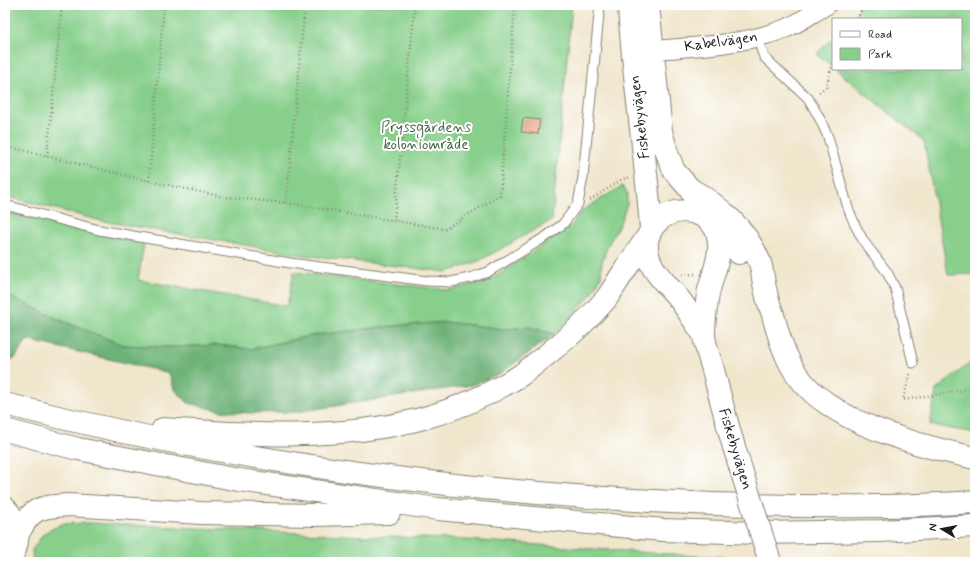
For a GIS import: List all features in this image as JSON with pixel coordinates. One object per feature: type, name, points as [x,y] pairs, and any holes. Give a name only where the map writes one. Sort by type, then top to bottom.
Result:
[{"type":"main road","name":"Fiskebyvägen","points":[[629,5],[632,52],[649,195],[650,233],[647,254],[650,264],[680,300],[704,335],[734,447],[770,562]]},
{"type":"main road","name":"Fiskebyvägen","points":[[648,5],[657,101],[661,131],[667,153],[674,171],[690,190],[717,232],[718,251],[708,294],[704,335]]},
{"type":"main road","points":[[690,190],[703,196],[723,212],[752,245],[760,264],[766,294],[788,359],[810,389],[825,402],[866,424],[897,436],[975,458]]},
{"type":"main road","points":[[86,424],[180,430],[291,434],[368,429],[425,418],[445,411],[475,399],[521,375],[557,347],[607,298],[650,233],[662,219],[676,212],[686,211],[696,213],[709,221],[735,247],[766,294]]},
{"type":"main road","points":[[5,404],[86,424],[190,446],[299,465],[409,480],[547,494],[659,502],[761,506],[878,506],[975,502]]},
{"type":"main road","points":[[5,430],[78,449],[239,480],[407,506],[663,530],[744,532],[880,530],[975,526]]},
{"type":"main road","points":[[15,553],[25,520],[38,510],[50,506],[68,505],[201,513],[314,515],[464,511]]},
{"type":"main road","points":[[5,508],[16,524],[15,553]]},
{"type":"street","name":"Kabelvägen","points":[[632,52],[743,41],[789,27],[827,5]]},
{"type":"lane","points":[[5,205],[99,230],[290,263],[428,281],[451,282],[488,272],[547,236],[563,224],[578,204],[583,177],[600,5]]},
{"type":"lane","points":[[757,37],[764,57],[808,98],[819,117],[828,137],[848,208],[855,225],[864,242],[887,272],[896,288],[913,364]]},
{"type":"path","points":[[47,156],[62,5]]},
{"type":"path","points":[[149,181],[164,5]]},
{"type":"path","points":[[286,204],[305,5]]},
{"type":"path","points":[[394,220],[415,5]]},
{"type":"path","points":[[5,146],[149,181],[224,197],[286,204],[445,229],[500,194],[515,5]]},
{"type":"path","points":[[858,18],[864,5]]},
{"type":"path","points":[[808,98],[826,87],[832,66]]},
{"type":"path","points":[[578,204],[588,202],[621,180],[633,175]]},
{"type":"path","points":[[913,364],[903,400],[975,388]]},
{"type":"green space","name":"Pryssgårdens koloniområde","points":[[5,5],[572,5],[552,220],[479,261],[447,272],[303,255],[102,221],[5,196]]},
{"type":"green space","points":[[863,5],[975,5],[975,274],[948,275],[924,141],[836,70],[962,70],[962,18],[851,18]]},
{"type":"green space","points":[[832,38],[832,66],[817,54]]},
{"type":"green space","points":[[622,186],[627,192],[627,204],[619,225],[608,245],[602,262],[601,277],[591,295],[555,334],[529,327],[504,329],[446,322],[381,327],[309,336],[251,349],[218,345],[171,347],[123,345],[60,320],[5,294],[5,212],[144,244],[138,280],[287,306],[294,272],[448,290],[489,281],[571,226],[583,210]]},
{"type":"green space","points":[[5,294],[60,320],[123,345],[171,347],[218,345],[251,349],[309,336],[381,327],[446,322],[504,329],[529,327],[555,334],[501,373],[472,385],[296,412],[250,413],[221,411],[188,403],[174,389],[169,373],[27,340],[15,358],[5,361]]},
{"type":"green space","points":[[975,359],[975,433],[930,425],[936,390]]},
{"type":"green space","points":[[90,523],[453,539],[696,556],[757,558],[758,562],[33,562],[32,550],[44,533],[62,524]]},
{"type":"building","points":[[523,118],[540,120],[538,134],[521,132]]}]
